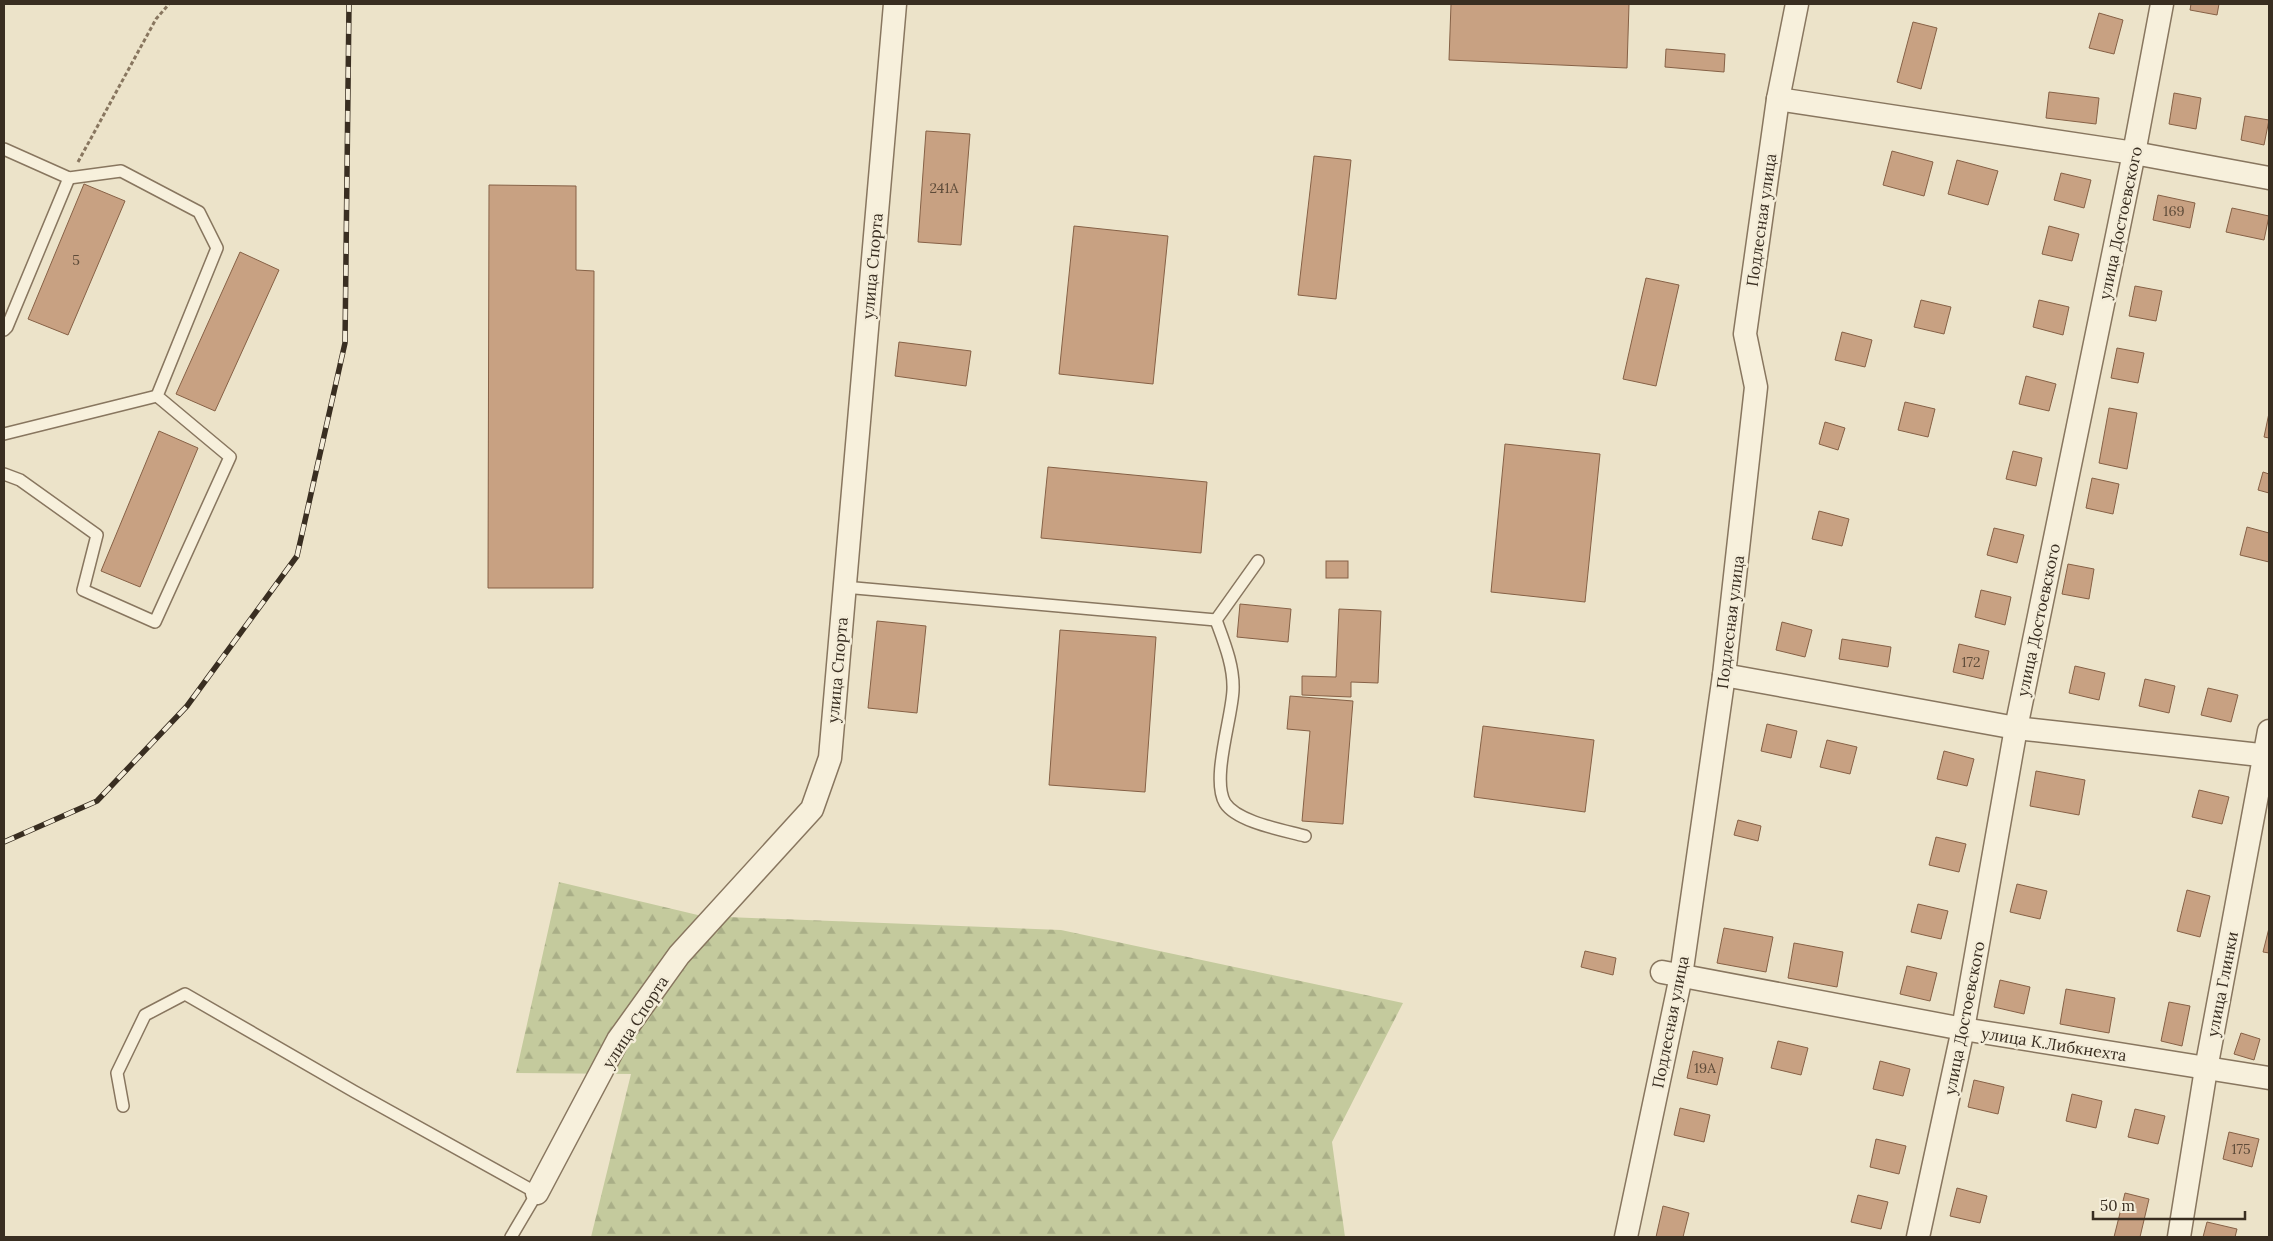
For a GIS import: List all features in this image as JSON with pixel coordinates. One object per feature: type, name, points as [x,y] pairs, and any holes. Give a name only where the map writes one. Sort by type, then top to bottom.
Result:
[{"type":"street","name":"улица Спорта","points":[[537,1193],[618,1040],[679,955],[812,809],[830,758],[895,4]]},
{"type":"street","name":"Подлесная улица","points":[[1626,1237],[1724,675],[1756,387],[1745,334],[1778,99],[1797,4]]},
{"type":"street","name":"улица Достоевского","points":[[1918,1237],[1963,1029],[2016,728],[2134,153],[2162,4]]},
{"type":"street","points":[[1778,99],[2134,153],[2269,178]]},
{"type":"street","points":[[1724,675],[2016,728],[2267,756]]},
{"type":"street","name":"улица Глинки","points":[[2179,1237],[2206,1069],[2267,756],[2269,731]]},
{"type":"street","name":"улица К.Либкнехта","points":[[1671,974],[1963,1029],[2269,1078]]},
{"type":"lane","points":[[4,149],[69,178],[121,171],[199,212],[217,248],[157,396]]},
{"type":"lane","points":[[4,330],[7,327],[69,178]]},
{"type":"lane","points":[[4,434],[157,396]]},
{"type":"lane","points":[[4,474],[20,480],[97,535],[83,590],[154,622],[230,457],[157,396]]},
{"type":"lane","points":[[1216,620],[1258,560]]},
{"type":"lane","points":[[844,587],[1216,620]]},
{"type":"lane","points":[[1216,620],[1230,662],[1233,690],[1219,782],[1225,803],[1240,816],[1305,836]]},
{"type":"lane","points":[[123,1106],[117,1073],[145,1014],[185,994],[364,1097],[537,1193]]},
{"type":"lane","name":"улица Спорта","points":[[511,1237],[537,1193]]},
{"type":"path","points":[[69,178],[156,19],[169,4]]},
{"type":"green space","points":[[559,882],[702,916],[1061,930],[1403,1003],[1332,1142],[1345,1237],[591,1237],[631,1074],[516,1073]]},
{"type":"building","points":[[1451,4],[1629,4],[1627,68],[1449,60]]},
{"type":"building","points":[[2191,4],[2219,4],[2217,15],[2190,10]]},
{"type":"building","points":[[2099,13],[2123,20],[2114,54],[2089,48]]},
{"type":"building","points":[[1913,22],[1937,28],[1921,89],[1897,82]]},
{"type":"building","points":[[1666,49],[1725,54],[1724,72],[1665,67]]},
{"type":"building","points":[[2049,92],[2099,98],[2096,124],[2046,118]]},
{"type":"building","points":[[2174,93],[2201,98],[2196,129],[2169,124]]},
{"type":"building","points":[[2245,116],[2269,120],[2264,145],[2241,140]]},
{"type":"building","points":[[926,131],[970,134],[961,245],[918,242]]},
{"type":"building","points":[[1892,151],[1933,162],[1924,196],[1883,185]]},
{"type":"building","points":[[1314,156],[1351,160],[1336,299],[1298,295]]},
{"type":"building","points":[[1957,160],[1998,171],[1988,205],[1948,194]]},
{"type":"building","points":[[2061,173],[2091,180],[2084,208],[2054,200]]},
{"type":"building","points":[[84,184],[125,201],[68,335],[28,319]]},
{"type":"building","points":[[489,185],[576,186],[576,270],[594,271],[593,588],[488,588]]},
{"type":"building","points":[[2158,195],[2195,203],[2190,228],[2153,220]]},
{"type":"building","points":[[2232,208],[2269,216],[2264,240],[2226,232]]},
{"type":"building","points":[[1074,226],[1168,236],[1153,384],[1059,374]]},
{"type":"building","points":[[2049,226],[2079,234],[2072,261],[2042,254]]},
{"type":"building","points":[[240,252],[279,270],[215,411],[176,394]]},
{"type":"building","points":[[1646,278],[1679,285],[1656,386],[1623,379]]},
{"type":"building","points":[[2135,286],[2162,291],[2156,321],[2129,316]]},
{"type":"building","points":[[1921,300],[1951,307],[1944,334],[1914,327]]},
{"type":"building","points":[[2039,300],[2069,307],[2063,335],[2033,327]]},
{"type":"building","points":[[1842,332],[1872,340],[1865,367],[1835,360]]},
{"type":"building","points":[[899,342],[971,351],[966,386],[895,376]]},
{"type":"building","points":[[2117,348],[2144,353],[2138,383],[2111,378]]},
{"type":"building","points":[[2026,376],[2056,384],[2049,411],[2019,404]]},
{"type":"building","points":[[1905,402],[1935,409],[1928,437],[1898,430]]},
{"type":"building","points":[[2109,408],[2137,413],[2127,469],[2099,463]]},
{"type":"building","points":[[2269,413],[2269,438],[2264,437]]},
{"type":"building","points":[[1825,422],[1845,428],[1838,450],[1819,444]]},
{"type":"building","points":[[159,431],[198,448],[140,587],[101,571]]},
{"type":"building","points":[[1505,444],[1600,454],[1585,602],[1491,592]]},
{"type":"building","points":[[2013,451],[2042,458],[2036,486],[2006,479]]},
{"type":"building","points":[[1048,467],[1207,482],[1201,553],[1041,538]]},
{"type":"building","points":[[2263,472],[2269,474],[2269,493],[2258,490]]},
{"type":"building","points":[[2092,478],[2119,484],[2113,514],[2086,508]]},
{"type":"building","points":[[1819,511],[1849,519],[1842,546],[1812,539]]},
{"type":"building","points":[[2247,527],[2269,533],[2269,562],[2240,555]]},
{"type":"building","points":[[1994,528],[2024,535],[2017,563],[1987,555]]},
{"type":"building","points":[[1326,561],[1348,561],[1348,578],[1326,578]]},
{"type":"building","points":[[2068,564],[2094,569],[2089,599],[2062,594]]},
{"type":"building","points":[[1981,590],[2011,597],[2005,625],[1975,617]]},
{"type":"building","points":[[1240,604],[1291,609],[1288,642],[1237,637]]},
{"type":"building","points":[[1339,609],[1381,611],[1378,683],[1351,682],[1351,697],[1302,695],[1302,676],[1336,677]]},
{"type":"building","points":[[877,621],[926,626],[917,713],[868,708]]},
{"type":"building","points":[[1782,622],[1812,630],[1805,657],[1776,650]]},
{"type":"building","points":[[1060,630],[1156,637],[1145,792],[1049,785]]},
{"type":"building","points":[[1842,639],[1891,647],[1888,667],[1839,659]]},
{"type":"building","points":[[1959,644],[1989,651],[1983,679],[1953,672]]},
{"type":"building","points":[[2075,666],[2105,673],[2099,700],[2069,693]]},
{"type":"building","points":[[2145,679],[2175,686],[2169,713],[2139,706]]},
{"type":"building","points":[[2208,688],[2238,695],[2231,722],[2201,715]]},
{"type":"building","points":[[1290,696],[1353,701],[1343,824],[1302,821],[1310,731],[1287,729]]},
{"type":"building","points":[[1767,724],[1797,731],[1791,758],[1761,751]]},
{"type":"building","points":[[1483,726],[1594,740],[1585,812],[1474,797]]},
{"type":"building","points":[[1827,740],[1857,747],[1850,774],[1820,767]]},
{"type":"building","points":[[1944,751],[1974,759],[1967,786],[1937,779]]},
{"type":"building","points":[[2036,771],[2085,780],[2079,815],[2030,806]]},
{"type":"building","points":[[2199,790],[2229,797],[2222,824],[2192,817]]},
{"type":"building","points":[[1738,820],[1761,826],[1758,841],[1734,835]]},
{"type":"building","points":[[1936,837],[1966,844],[1959,872],[1929,865]]},
{"type":"building","points":[[2017,884],[2047,891],[2040,919],[2010,912]]},
{"type":"building","points":[[2187,890],[2210,896],[2200,937],[2177,931]]},
{"type":"building","points":[[1918,904],[1948,911],[1941,939],[1911,932]]},
{"type":"building","points":[[1724,928],[1773,937],[1766,972],[1717,963]]},
{"type":"building","points":[[2269,928],[2269,953],[2263,952]]},
{"type":"building","points":[[1794,943],[1843,952],[1837,987],[1788,978]]},
{"type":"building","points":[[1585,951],[1616,958],[1613,975],[1581,967]]},
{"type":"building","points":[[1907,966],[1937,973],[1930,1001],[1900,994]]},
{"type":"building","points":[[2000,980],[2030,987],[2024,1014],[1994,1007]]},
{"type":"building","points":[[2066,989],[2115,998],[2109,1033],[2060,1024]]},
{"type":"building","points":[[2169,1002],[2190,1006],[2182,1046],[2161,1041]]},
{"type":"building","points":[[2241,1033],[2260,1039],[2254,1060],[2234,1054]]},
{"type":"building","points":[[1778,1041],[1808,1048],[1801,1075],[1771,1068]]},
{"type":"building","points":[[1693,1051],[1723,1058],[1717,1085],[1687,1078]]},
{"type":"building","points":[[1880,1061],[1910,1069],[1903,1096],[1873,1089]]},
{"type":"building","points":[[1974,1080],[2004,1087],[1998,1114],[1968,1107]]},
{"type":"building","points":[[2072,1094],[2102,1101],[2096,1128],[2066,1121]]},
{"type":"building","points":[[1680,1108],[1710,1115],[1704,1142],[1674,1135]]},
{"type":"building","points":[[2135,1109],[2165,1116],[2158,1144],[2128,1137]]},
{"type":"building","points":[[2229,1132],[2259,1139],[2252,1167],[2223,1159]]},
{"type":"building","points":[[1876,1139],[1906,1146],[1899,1174],[1870,1167]]},
{"type":"building","points":[[1957,1188],[1987,1196],[1980,1223],[1950,1216]]},
{"type":"building","points":[[2125,1193],[2149,1199],[2140,1237],[2114,1237]]},
{"type":"building","points":[[1858,1195],[1888,1202],[1881,1229],[1851,1222]]},
{"type":"building","points":[[1663,1206],[1689,1213],[1683,1237],[1656,1237]]},
{"type":"building","points":[[2207,1222],[2237,1229],[2235,1237],[2203,1237]]},
{"type":"railway","points":[[4,842],[97,801],[187,706],[297,556],[345,343],[349,4]]}]
